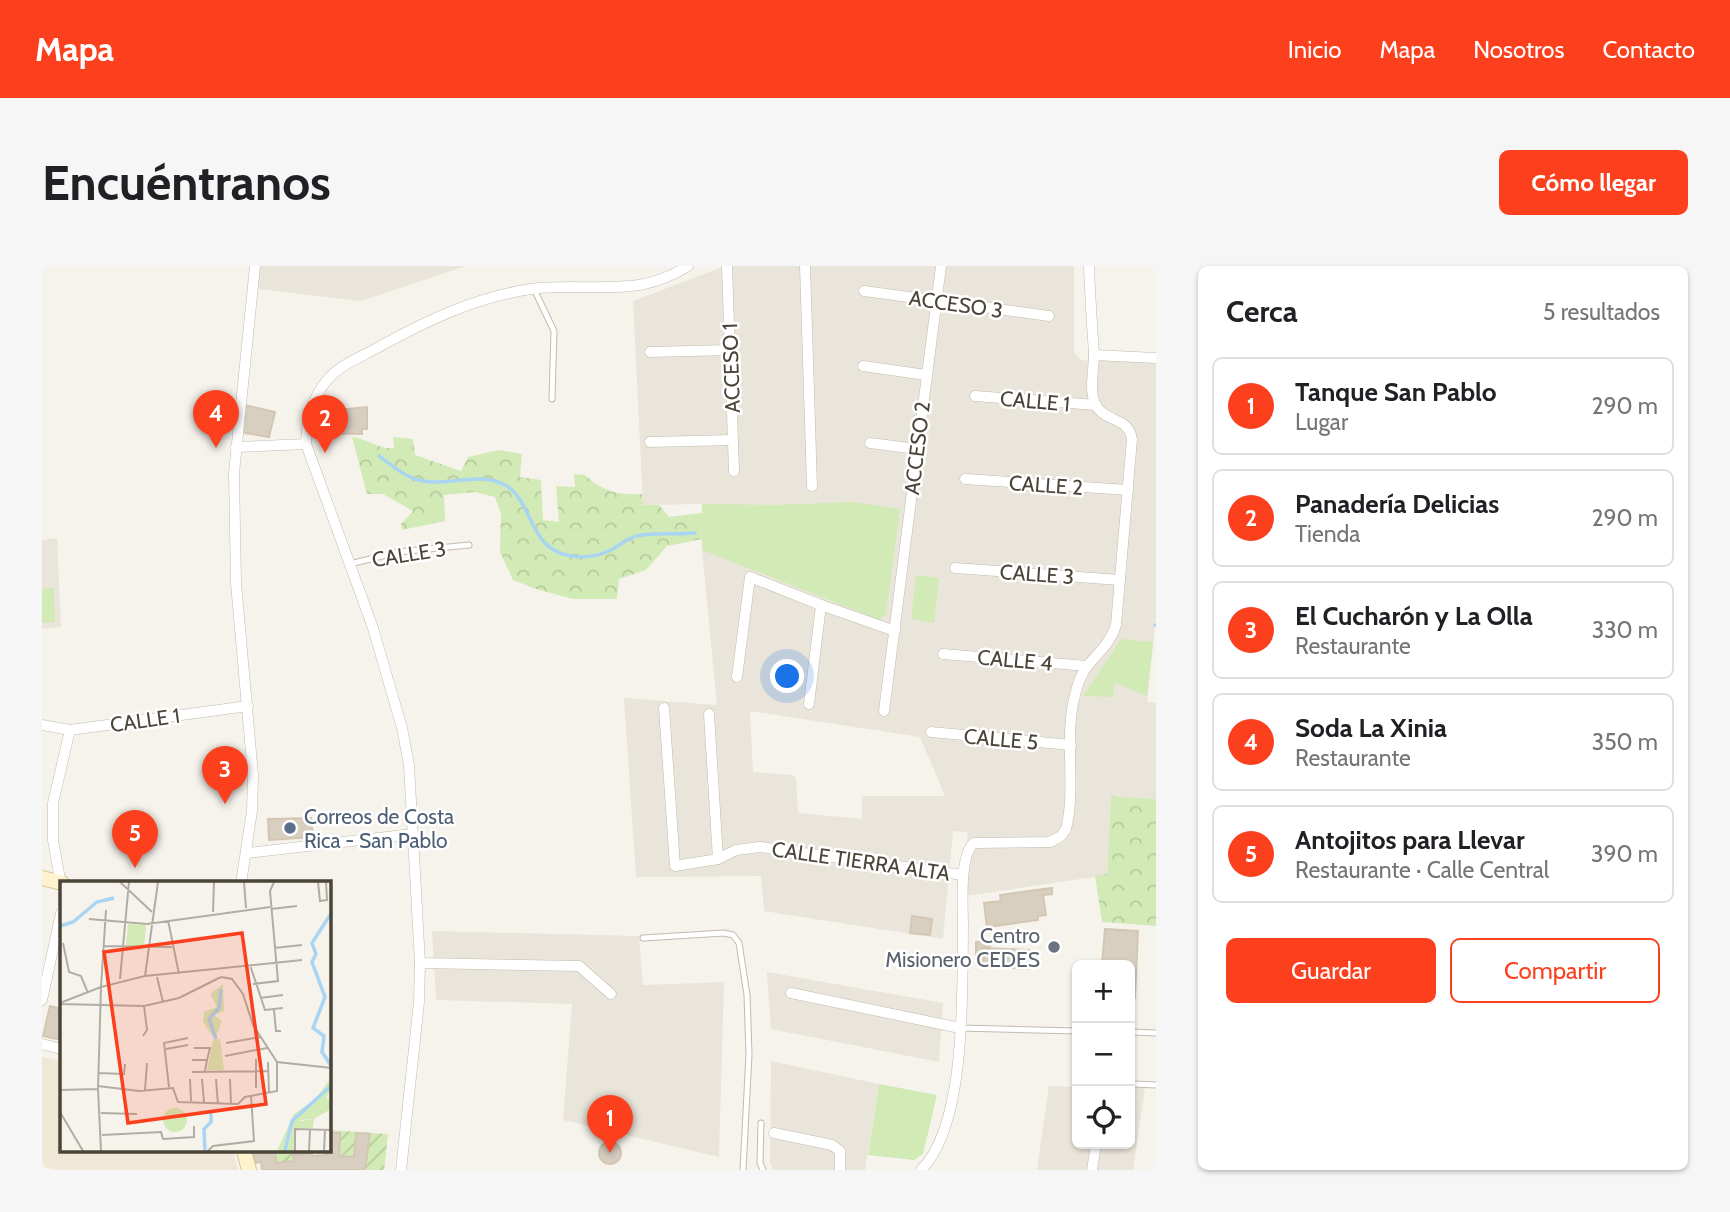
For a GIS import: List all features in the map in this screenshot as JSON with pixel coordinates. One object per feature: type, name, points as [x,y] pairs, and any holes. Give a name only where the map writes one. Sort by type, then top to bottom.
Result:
[{"type":"main road","points":[[42,878],[60,884]]},
{"type":"main road","points":[[244,1152],[249,1170]]},
{"type":"street","points":[[241,881],[247,853],[253,775],[236,583],[234,473],[255,266]]},
{"type":"street","points":[[401,1170],[421,963],[409,765],[402,728],[373,628],[306,444],[307,416],[329,377],[349,363],[434,317],[486,300],[534,289],[643,284],[675,274],[688,266]]},
{"type":"street","name":"ACCESO 1","points":[[727,266],[734,471]]},
{"type":"street","points":[[805,266],[812,486]]},
{"type":"street","name":"ACCESO 2","points":[[884,711],[941,266]]},
{"type":"street","points":[[921,1170],[935,1154],[950,1114],[958,1071],[963,875],[970,846],[974,843],[1050,842],[1061,836],[1068,822],[1072,708],[1079,680],[1113,635],[1132,449],[1131,430],[1126,424],[1101,413],[1093,398],[1094,355],[1089,266]]},
{"type":"street","name":"ACCESO 3","points":[[864,291],[1049,316]]},
{"type":"street","points":[[650,352],[730,350]]},
{"type":"street","points":[[1094,355],[1156,358]]},
{"type":"street","points":[[863,366],[926,375]]},
{"type":"street","name":"CALLE 1","points":[[975,396],[1096,405]]},
{"type":"street","points":[[650,442],[733,440]]},
{"type":"street","points":[[870,443],[917,449]]},
{"type":"street","points":[[236,447],[306,444]]},
{"type":"street","name":"CALLE 2","points":[[965,479],[1128,490]]},
{"type":"street","name":"CALLE 3","points":[[955,568],[1120,580]]},
{"type":"street","points":[[737,677],[750,577],[895,631]]},
{"type":"street","points":[[809,704],[821,605]]},
{"type":"street","name":"CALLE 4","points":[[943,654],[1087,666]]},
{"type":"street","name":"CALLE 1","points":[[42,725],[70,730],[248,706]]},
{"type":"street","points":[[664,708],[675,866],[718,859],[709,714]]},
{"type":"street","points":[[60,881],[53,840],[53,803],[70,730]]},
{"type":"street","name":"CALLE 5","points":[[931,732],[1071,745]]},
{"type":"street","points":[[247,853],[413,834]]},
{"type":"street","name":"CALLE TIERRA ALTA","points":[[718,859],[736,850],[760,847],[963,875]]},
{"type":"street","points":[[42,1000],[60,918]]},
{"type":"street","points":[[421,963],[579,965],[611,994]]},
{"type":"street","points":[[791,993],[960,1028]]},
{"type":"street","points":[[42,1044],[60,1049]]},
{"type":"street","points":[[774,1133],[832,1145],[840,1151],[840,1170]]},
{"type":"street","points":[[1092,1170],[1095,1149]]},
{"type":"lane","points":[[534,289],[554,331],[552,399]]},
{"type":"lane","name":"CALLE 3","points":[[350,564],[398,552],[469,545]]},
{"type":"lane","points":[[643,938],[724,933],[733,935],[739,943],[747,995],[749,1054],[743,1170]]},
{"type":"lane","points":[[960,1028],[1072,1031]]},
{"type":"lane","points":[[1135,1032],[1156,1033]]},
{"type":"lane","points":[[1135,1084],[1156,1085]]},
{"type":"lane","points":[[761,1123],[760,1163],[764,1170]]},
{"type":"shaded area","points":[[260,266],[466,266],[361,301],[258,289]]},
{"type":"shaded area","points":[[725,266],[1074,266],[1074,352],[1081,360],[1156,363],[1156,617],[1147,702],[1156,703],[1156,799],[1111,796],[1107,875],[965,896],[968,832],[953,831],[943,939],[764,911],[761,876],[636,877],[624,698],[717,705],[702,550],[702,504],[643,505],[633,301]],"holes":[[[750,711],[920,737],[945,796],[862,796],[862,819],[798,813],[796,779],[793,775],[753,772]]]},
{"type":"shaded area","points":[[57,538],[61,627],[42,629],[42,540]]},
{"type":"shaded area","points":[[432,931],[639,936],[643,985],[724,982],[719,1157],[563,1120],[572,1004],[436,1000]]},
{"type":"shaded area","points":[[767,972],[943,1003],[939,1062],[771,1029]]},
{"type":"shaded area","points":[[42,1057],[60,1061],[60,1152],[233,1152],[238,1170],[60,1170],[42,1167]]},
{"type":"shaded area","points":[[771,1061],[879,1084],[865,1170],[773,1170],[770,1162]]},
{"type":"shaded area","points":[[1049,1086],[1072,1087],[1072,1149],[1135,1149],[1135,1088],[1145,1088],[1133,1170],[1037,1170]]},
{"type":"green space","points":[[352,437],[387,448],[394,448],[393,437],[413,439],[415,455],[461,471],[468,457],[499,450],[522,454],[520,477],[541,480],[543,520],[559,522],[556,486],[575,487],[574,474],[585,475],[611,491],[642,494],[643,505],[659,505],[669,517],[702,513],[702,539],[667,546],[646,570],[619,579],[617,599],[573,599],[536,589],[513,580],[500,552],[501,514],[495,497],[475,492],[444,495],[445,521],[402,530],[401,524],[413,511],[383,494],[367,494]]},
{"type":"green space","points":[[852,502],[900,509],[886,614],[880,620],[702,550],[702,504]]},
{"type":"green space","points":[[916,575],[939,578],[934,623],[911,619]]},
{"type":"green space","points":[[54,588],[55,622],[42,623],[42,589]]},
{"type":"green space","points":[[1121,639],[1153,642],[1147,696],[1115,683],[1113,697],[1083,696]]},
{"type":"green space","points":[[1111,796],[1156,799],[1156,926],[1102,922],[1095,876],[1107,874]]},
{"type":"green space","points":[[879,1084],[937,1095],[923,1154],[914,1160],[868,1155]]},
{"type":"green space","points":[[331,1130],[388,1134],[384,1170],[365,1170],[370,1134],[356,1134],[354,1157],[339,1156],[340,1134],[331,1133]]},
{"type":"green space","points":[[275,1152],[302,1152],[302,1155],[294,1155],[294,1161],[276,1163]]},
{"type":"building","points":[[244,405],[275,412],[269,437],[245,433],[241,429]]},
{"type":"building","points":[[367,407],[367,429],[362,429],[362,434],[319,433],[318,412]]},
{"type":"building","name":"Correos de Costa Rica - San Pablo","points":[[311,818],[313,837],[269,840],[268,819]]},
{"type":"building","points":[[1052,888],[1052,894],[1043,895],[1046,915],[1038,916],[1038,920],[987,927],[984,903],[1001,901],[1000,895]]},
{"type":"building","points":[[912,916],[932,919],[930,935],[910,933]]},
{"type":"building","points":[[1105,929],[1138,931],[1135,998],[1135,960],[1102,960]]},
{"type":"building","points":[[976,942],[985,942],[985,945],[990,945],[990,949],[983,948],[982,955],[976,955]]},
{"type":"building","points":[[983,948],[1029,950],[1029,959],[1033,959],[1033,965],[1028,965],[1028,969],[982,966]]},
{"type":"building","points":[[50,1006],[60,1009],[60,1040],[43,1036]]},
{"type":"building","points":[[331,1133],[340,1133],[339,1156],[354,1157],[356,1133],[370,1134],[365,1170],[262,1170],[261,1162],[255,1163],[253,1152],[275,1152],[276,1163],[294,1161],[293,1155],[302,1155],[302,1152],[312,1152],[312,1156],[327,1155],[327,1152],[331,1152]]},
{"type":"building","points":[[610,1142],[618,1145],[621,1153],[618,1161],[610,1164],[602,1161],[599,1153],[602,1145]]},
{"type":"waterway","points":[[379,456],[401,472],[426,482],[483,479],[505,485],[522,503],[544,542],[559,553],[587,557],[605,553],[637,536],[695,533]]},
{"type":"place","name":"Soda La Xinia","points":[[216,448]]},
{"type":"place","name":"Panadería Delicias","points":[[325,453]]},
{"type":"place","name":"El Cucharón y La Olla","points":[[225,804]]},
{"type":"place","name":"Correos de Costa Rica - San Pablo","points":[[290,828]]},
{"type":"place","name":"Antojitos para Llevar","points":[[135,868]]},
{"type":"place","name":"Centro Misionero CEDES","points":[[1054,947]]},
{"type":"place","name":"Tanque San Pablo","points":[[610,1153]]}]
